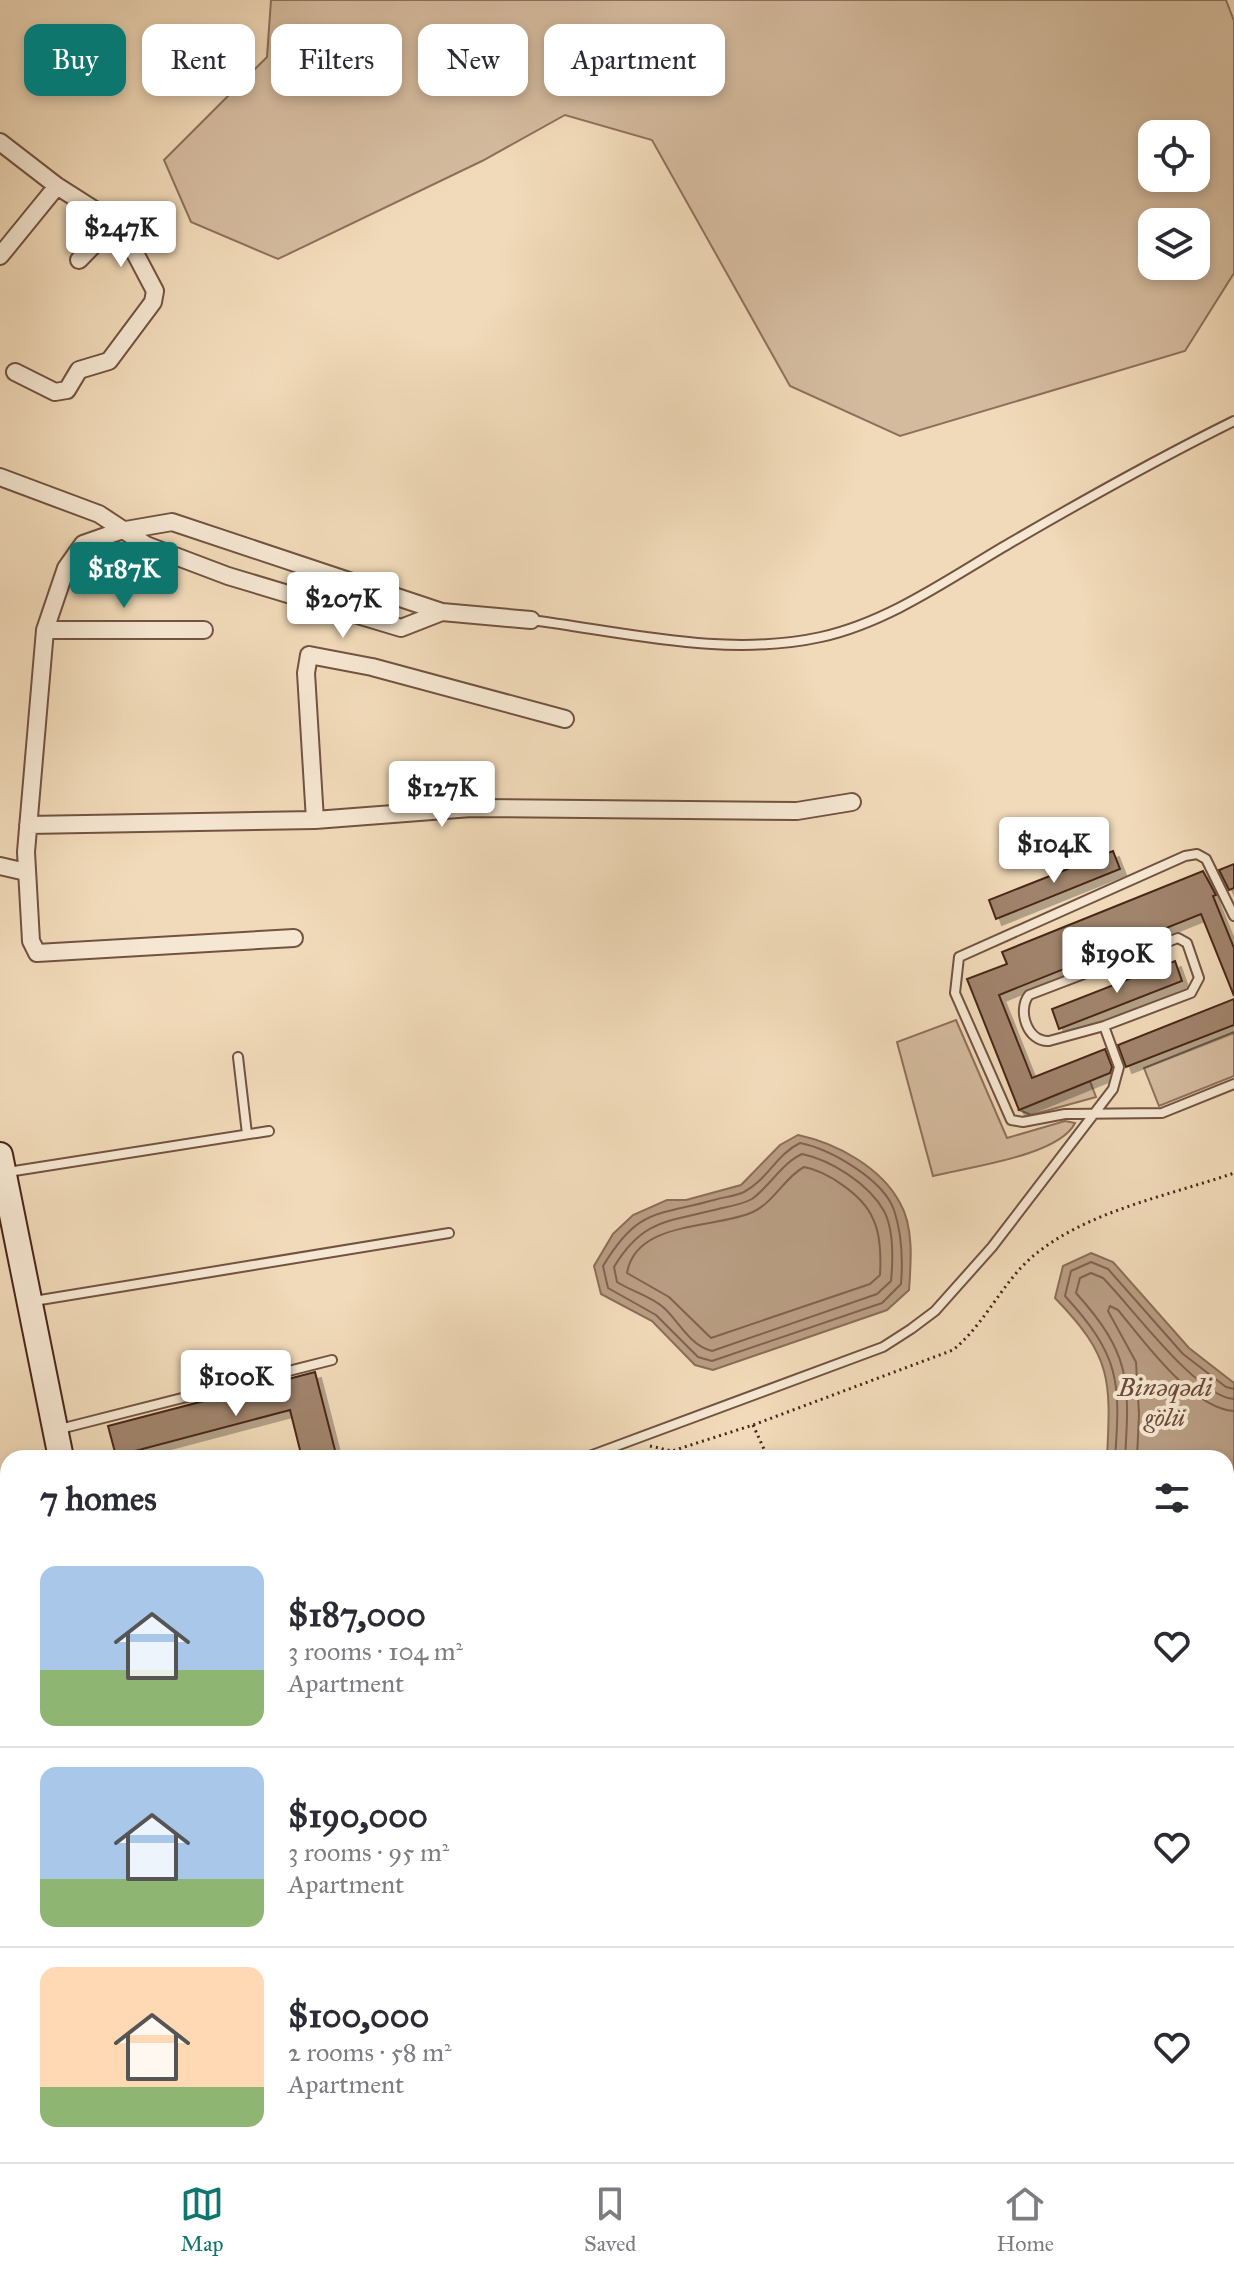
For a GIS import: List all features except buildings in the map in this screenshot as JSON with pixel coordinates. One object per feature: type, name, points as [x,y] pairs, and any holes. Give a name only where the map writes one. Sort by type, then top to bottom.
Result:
[{"type":"main road","points":[[2,1164],[59,1450]]},
{"type":"street","points":[[0,142],[57,186],[115,223],[126,236],[155,291],[153,302],[109,361],[79,370],[62,392],[15,372]]},
{"type":"street","points":[[0,256],[57,186]]},
{"type":"street","points":[[79,260],[115,223]]},
{"type":"street","points":[[0,477],[99,514],[120,531],[146,545],[228,576],[401,628],[442,612]]},
{"type":"street","points":[[294,938],[37,953],[31,941],[26,872],[45,630],[66,568],[83,544],[120,531],[172,522],[442,612],[531,620]]},
{"type":"street","points":[[45,630],[204,630]]},
{"type":"street","points":[[315,820],[306,673],[309,655],[372,667],[565,719]]},
{"type":"street","points":[[28,825],[315,820],[441,809],[797,811],[852,802]]},
{"type":"street","points":[[0,866],[26,872]]},
{"type":"lane","points":[[531,620],[703,643],[768,643],[820,637],[906,605],[1135,470],[1234,421]]},
{"type":"lane","points":[[1234,916],[1206,859],[1197,854],[1185,856],[959,957],[955,993],[1011,1120],[1023,1122],[1065,1114],[1162,1113],[1234,1084]]},
{"type":"lane","points":[[1178,938],[1187,943],[1199,978],[1191,993],[1104,1026],[1039,1041],[1032,1036],[1023,1002],[1029,995],[1178,938]]},
{"type":"lane","points":[[606,1450],[883,1347],[935,1311],[992,1247],[1096,1116],[1118,1079],[1119,1067],[1104,1026]]},
{"type":"lane","points":[[238,1057],[247,1134]]},
{"type":"lane","points":[[2,1164],[269,1131]]},
{"type":"lane","points":[[29,1302],[449,1233]]},
{"type":"lane","points":[[55,1431],[332,1360]]},
{"type":"path","points":[[753,1425],[764,1450]]},
{"type":"shaded area","points":[[271,0],[1226,0],[1234,21],[1234,273],[1185,351],[900,436],[790,386],[652,140],[565,115],[482,161],[278,259],[191,222],[164,160],[228,96],[255,96],[255,69],[267,57]]},
{"type":"shaded area","points":[[956,1020],[1007,1138],[1065,1121],[1075,1123],[1066,1134],[1032,1152],[933,1176],[897,1042]]},
{"type":"shaded area","points":[[1234,1032],[1234,1076],[1159,1106],[1144,1068]]},
{"type":"shaded area","points":[[1090,1081],[1096,1097],[1031,1115],[1019,1110]]},
{"type":"water","points":[[798,1135],[856,1158],[881,1178],[900,1203],[910,1234],[909,1290],[887,1310],[713,1370],[695,1365],[652,1321],[601,1294],[594,1266],[613,1234],[633,1215],[667,1200],[686,1200],[741,1185],[780,1145]]},
{"type":"water","name":"Binəqədi gölü","points":[[1091,1253],[1113,1262],[1189,1348],[1234,1383],[1234,1450],[1107,1450],[1109,1408],[1104,1370],[1088,1337],[1055,1298],[1063,1266]]}]
